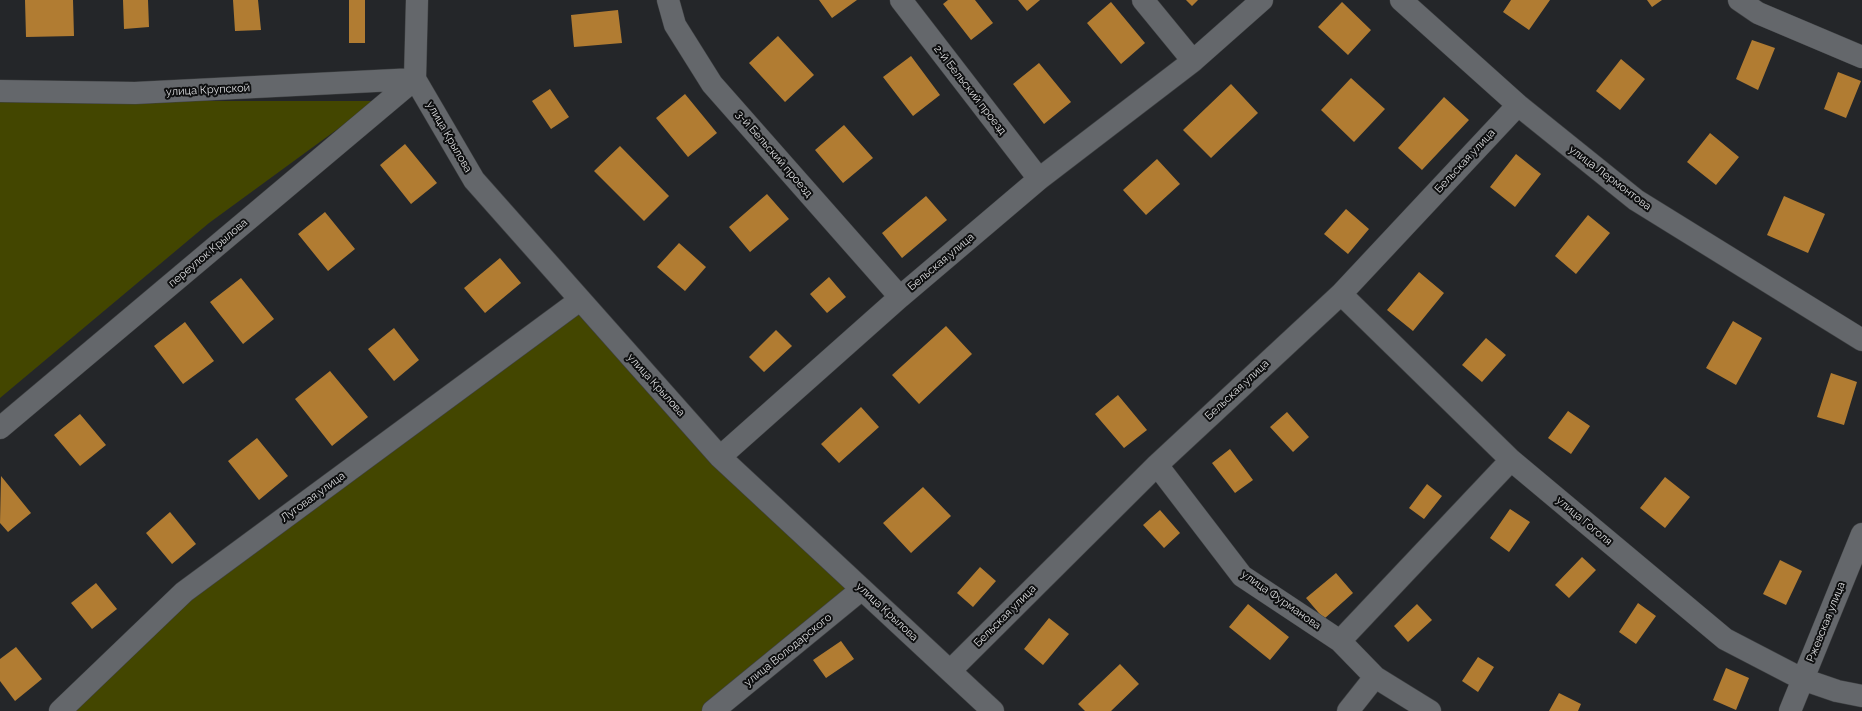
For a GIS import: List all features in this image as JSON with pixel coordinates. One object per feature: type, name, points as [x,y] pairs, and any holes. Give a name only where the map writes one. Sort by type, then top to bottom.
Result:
[{"type":"street","points":[[416,79],[417,0]]},
{"type":"street","name":"3-й Бельский проезд","points":[[668,0],[675,25],[712,84],[900,297]]},
{"type":"street","name":"2-й Бельский проезд","points":[[901,0],[1039,179]]},
{"type":"street","points":[[1143,0],[1193,61]]},
{"type":"street","name":"Бельская улица","points":[[720,457],[900,297],[1039,179],[1193,61],[1262,0]]},
{"type":"street","name":"улица Лермонтова","points":[[1401,0],[1518,105],[1636,200],[1862,340]]},
{"type":"street","points":[[1739,0],[1758,13],[1862,57]]},
{"type":"street","name":"улица Крупской","points":[[0,91],[136,93],[416,79]]},
{"type":"street","name":"улица Крылова","points":[[416,79],[474,180],[720,457],[951,670],[993,711]]},
{"type":"street","name":"переулок Крылова","points":[[0,428],[416,79]]},
{"type":"street","name":"Бельская улица","points":[[951,670],[1156,465],[1341,294],[1518,105]]},
{"type":"street","name":"улица Гоголя","points":[[1341,294],[1512,460],[1725,639],[1802,679],[1837,691],[1862,696]]},
{"type":"street","name":"Луговая улица","points":[[60,711],[184,592],[580,300]]},
{"type":"street","points":[[1340,641],[1512,460]]},
{"type":"street","name":"улица Фурманова","points":[[1156,465],[1242,576],[1340,641],[1375,677],[1430,711]]},
{"type":"street","name":"Ржевская улица","points":[[1790,711],[1862,534]]},
{"type":"street","name":"улица Володарского","points":[[713,711],[862,589]]},
{"type":"street","points":[[1348,711],[1375,677]]},
{"type":"shaded area","points":[[0,101],[376,101],[209,223],[0,398]]},
{"type":"shaded area","points":[[580,300],[862,589],[713,711],[60,711],[184,592]]},
{"type":"building","points":[[25,0],[73,0],[74,36],[26,37]]},
{"type":"building","points":[[123,0],[148,0],[149,27],[124,29]]},
{"type":"building","points":[[233,0],[258,0],[261,30],[235,31]]},
{"type":"building","points":[[349,0],[365,0],[365,43],[349,43]]},
{"type":"building","points":[[819,0],[857,0],[832,18]]},
{"type":"building","points":[[948,0],[975,0],[993,23],[971,40],[943,4]]},
{"type":"building","points":[[1018,0],[1040,0],[1027,11]]},
{"type":"building","points":[[1186,0],[1198,0],[1192,6]]},
{"type":"building","points":[[1511,0],[1550,0],[1529,30],[1503,12]]},
{"type":"building","points":[[1647,0],[1662,0],[1652,7]]},
{"type":"building","points":[[1111,2],[1145,43],[1121,64],[1087,23]]},
{"type":"building","points":[[1342,2],[1371,30],[1348,55],[1318,27]]},
{"type":"building","points":[[618,10],[622,43],[574,47],[571,15]]},
{"type":"building","points":[[778,36],[814,75],[785,102],[749,63]]},
{"type":"building","points":[[1752,40],[1775,48],[1758,90],[1736,79]]},
{"type":"building","points":[[911,56],[940,95],[913,116],[883,77]]},
{"type":"building","points":[[1621,59],[1645,79],[1620,110],[1596,91]]},
{"type":"building","points":[[1039,63],[1071,102],[1044,124],[1013,84]]},
{"type":"building","points":[[1838,72],[1861,81],[1846,118],[1824,109]]},
{"type":"building","points":[[1351,78],[1385,109],[1354,142],[1321,110]]},
{"type":"building","points":[[1231,84],[1258,113],[1211,158],[1183,130]]},
{"type":"building","points":[[550,89],[569,117],[551,129],[532,101]]},
{"type":"building","points":[[685,94],[717,133],[688,157],[656,118]]},
{"type":"building","points":[[1444,97],[1469,120],[1422,170],[1398,148]]},
{"type":"building","points":[[844,125],[873,158],[843,183],[815,150]]},
{"type":"building","points":[[1710,133],[1739,157],[1716,185],[1687,162]]},
{"type":"building","points":[[405,144],[437,183],[411,204],[380,165]]},
{"type":"building","points":[[620,146],[669,196],[644,221],[594,171]]},
{"type":"building","points":[[1516,154],[1541,174],[1515,207],[1490,187]]},
{"type":"building","points":[[1157,159],[1180,184],[1146,215],[1123,190]]},
{"type":"building","points":[[767,194],[789,219],[750,252],[729,227]]},
{"type":"building","points":[[926,196],[947,220],[902,258],[882,233]]},
{"type":"building","points":[[1784,196],[1825,214],[1808,253],[1767,235]]},
{"type":"building","points":[[1346,209],[1369,229],[1348,254],[1324,234]]},
{"type":"building","points":[[325,212],[355,249],[328,271],[298,234]]},
{"type":"building","points":[[1588,215],[1610,233],[1576,274],[1555,256]]},
{"type":"building","points":[[679,243],[706,267],[685,291],[657,267]]},
{"type":"building","points":[[500,258],[521,283],[485,313],[464,288]]},
{"type":"building","points":[[1419,272],[1444,293],[1413,331],[1387,310]]},
{"type":"building","points":[[829,277],[846,297],[827,313],[810,294]]},
{"type":"building","points":[[241,278],[274,319],[243,344],[210,302]]},
{"type":"building","points":[[1733,321],[1762,338],[1736,385],[1706,368]]},
{"type":"building","points":[[185,322],[214,361],[183,384],[154,346]]},
{"type":"building","points":[[946,326],[972,354],[919,404],[892,375]]},
{"type":"building","points":[[394,328],[419,360],[394,381],[368,349]]},
{"type":"building","points":[[776,330],[792,346],[764,372],[749,357]]},
{"type":"building","points":[[1486,338],[1506,355],[1482,382],[1462,365]]},
{"type":"building","points":[[330,371],[368,417],[332,446],[295,399]]},
{"type":"building","points":[[1831,373],[1857,382],[1844,425],[1817,417]]},
{"type":"building","points":[[1118,395],[1147,430],[1124,448],[1095,414]]},
{"type":"building","points":[[861,407],[879,427],[839,463],[821,444]]},
{"type":"building","points":[[1568,411],[1590,426],[1571,454],[1548,438]]},
{"type":"building","points":[[1287,412],[1309,437],[1293,452],[1270,427]]},
{"type":"building","points":[[80,414],[106,445],[80,466],[54,435]]},
{"type":"building","points":[[257,438],[288,476],[259,500],[228,461]]},
{"type":"building","points":[[1230,449],[1253,480],[1235,493],[1212,463]]},
{"type":"building","points":[[1,476],[31,513],[8,532],[0,523]]},
{"type":"building","points":[[1665,477],[1690,497],[1665,528],[1640,508]]},
{"type":"building","points":[[1427,484],[1442,496],[1424,519],[1409,508]]},
{"type":"building","points":[[923,487],[951,516],[911,553],[883,523]]},
{"type":"building","points":[[1510,509],[1530,522],[1509,552],[1490,538]]},
{"type":"building","points":[[1160,510],[1180,533],[1164,548],[1143,525]]},
{"type":"building","points":[[170,512],[196,544],[172,564],[146,533]]},
{"type":"building","points":[[1582,557],[1596,570],[1569,598],[1555,585]]},
{"type":"building","points":[[1780,560],[1802,571],[1786,605],[1763,594]]},
{"type":"building","points":[[980,567],[996,581],[973,607],[957,593]]},
{"type":"building","points":[[1336,573],[1353,593],[1324,619],[1306,598]]},
{"type":"building","points":[[96,583],[117,609],[92,629],[71,603]]},
{"type":"building","points":[[1638,603],[1656,616],[1636,644],[1619,632]]},
{"type":"building","points":[[1248,604],[1289,637],[1270,660],[1229,627]]},
{"type":"building","points":[[1417,604],[1432,620],[1408,642],[1394,626]]},
{"type":"building","points":[[1049,618],[1069,634],[1043,665],[1024,649]]},
{"type":"building","points":[[841,641],[854,659],[826,678],[813,660]]},
{"type":"building","points":[[16,647],[42,679],[15,701],[0,681],[0,659]]},
{"type":"building","points":[[1478,657],[1494,667],[1478,692],[1462,681]]},
{"type":"building","points":[[1120,664],[1139,684],[1111,711],[1085,711],[1078,704]]},
{"type":"building","points":[[1726,668],[1749,678],[1736,710],[1713,700]]},
{"type":"building","points":[[1559,693],[1581,704],[1578,711],[1549,711]]}]
